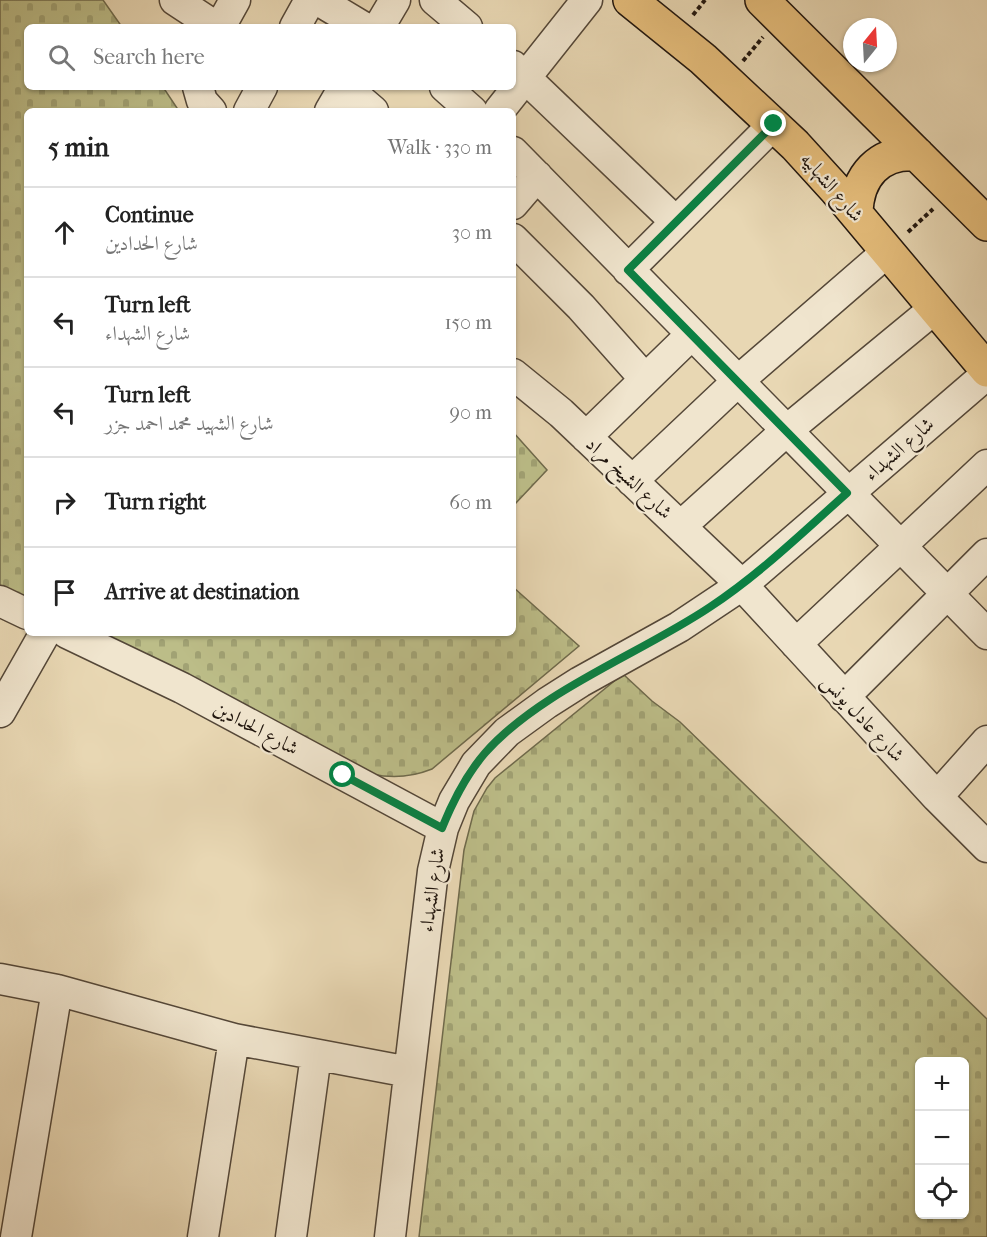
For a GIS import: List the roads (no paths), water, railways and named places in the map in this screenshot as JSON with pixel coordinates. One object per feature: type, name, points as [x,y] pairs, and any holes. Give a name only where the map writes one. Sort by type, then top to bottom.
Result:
[{"type":"highway","name":"شارع الشهابيه","points":[[630,0],[727,80],[774,124],[856,213],[987,372]]},
{"type":"highway","points":[[771,8],[987,224]]},
{"type":"highway","points":[[856,213],[858,192],[872,168],[896,155],[917,154]]},
{"type":"street","points":[[175,0],[213,24]]},
{"type":"street","points":[[220,24],[235,0]]},
{"type":"street","points":[[297,24],[310,0]]},
{"type":"street","points":[[318,0],[358,24]]},
{"type":"street","points":[[381,24],[395,0]]},
{"type":"street","points":[[435,0],[463,24]]},
{"type":"street","points":[[587,0],[520,72],[676,222]]},
{"type":"street","points":[[199,90],[202,101],[208,108]]},
{"type":"street","points":[[251,108],[260,90]]},
{"type":"street","points":[[332,108],[342,90]]},
{"type":"street","points":[[348,90],[369,108]]},
{"type":"street","points":[[448,90],[469,108]]},
{"type":"street","points":[[501,108],[510,90]]},
{"type":"street","points":[[628,270],[774,124]]},
{"type":"street","points":[[516,155],[987,634]]},
{"type":"street","points":[[516,200],[537,176]]},
{"type":"street","points":[[516,242],[581,307],[645,380]]},
{"type":"street","points":[[632,481],[738,381],[887,252]]},
{"type":"street","points":[[681,526],[786,431],[934,309]]},
{"type":"street","points":[[586,437],[692,334]]},
{"type":"street","name":"شارع الشهداء","points":[[390,1237],[433,871],[442,828],[468,776],[486,752],[507,732],[538,709],[580,682],[680,627],[742,585],[987,372]]},
{"type":"street","name":"شارع الشيخ مراد","points":[[516,376],[561,413],[742,585]]},
{"type":"street","points":[[796,644],[987,465]]},
{"type":"street","points":[[844,697],[987,554]]},
{"type":"street","name":"شارع عادل يونس","points":[[742,585],[937,797],[987,847]]},
{"type":"street","points":[[0,601],[24,613]]},
{"type":"street","points":[[0,712],[43,636]]},
{"type":"street","name":"شارع الحدادين","points":[[73,636],[182,688],[442,828]]},
{"type":"street","points":[[937,797],[987,741]]},
{"type":"street","points":[[0,979],[57,990],[234,1039],[409,1072]]},
{"type":"street","points":[[16,1237],[57,990]]},
{"type":"street","points":[[203,1237],[234,1039]]},
{"type":"street","points":[[291,1237],[316,1055]]}]
